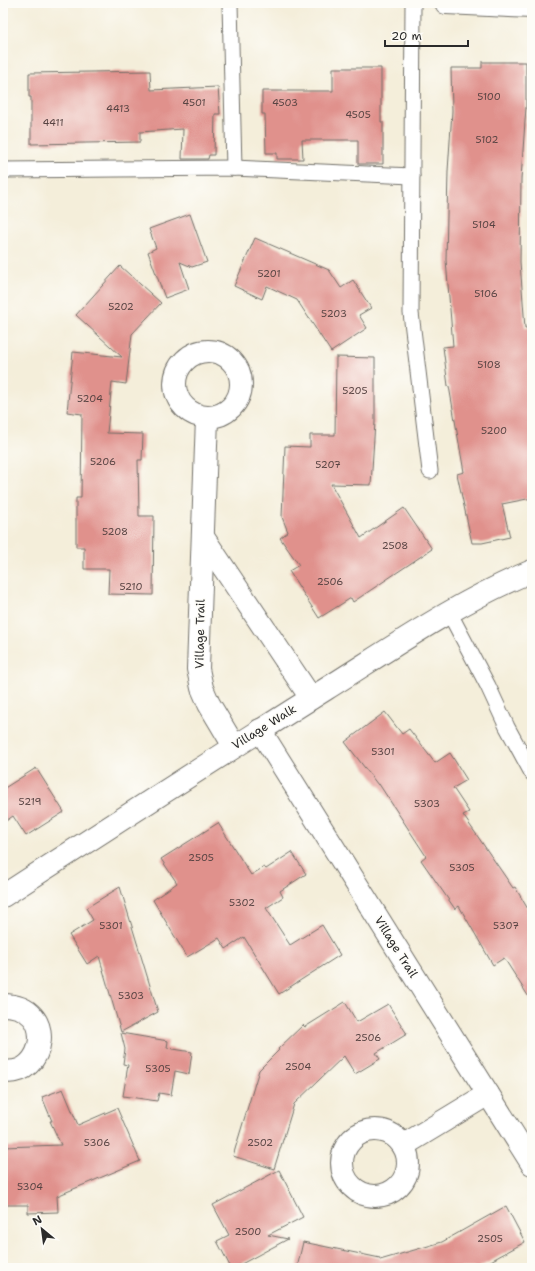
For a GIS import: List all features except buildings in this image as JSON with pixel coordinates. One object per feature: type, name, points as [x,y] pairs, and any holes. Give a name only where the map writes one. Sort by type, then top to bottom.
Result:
[{"type":"street","points":[[446,3],[532,7]]},
{"type":"street","name":"Village Trail","points":[[206,418],[198,669],[202,688],[209,704],[234,746]]},
{"type":"street","points":[[203,536],[311,698]]},
{"type":"street","name":"Village Walk","points":[[3,896],[234,746],[449,612],[509,580],[532,571]]},
{"type":"street","name":"Village Trail","points":[[260,730],[532,1164]]},
{"type":"street","points":[[3,1006],[13,1006],[23,1009],[32,1016],[38,1025],[41,1036],[40,1047],[35,1057],[27,1065],[17,1070],[3,1071]]},
{"type":"street","points":[[404,1145],[488,1094]]},
{"type":"lane","points":[[230,3],[234,168]]},
{"type":"lane","points":[[412,3],[411,313],[430,471]]},
{"type":"lane","points":[[3,170],[234,168],[412,176]]},
{"type":"lane","points":[[449,612],[532,773]]}]
